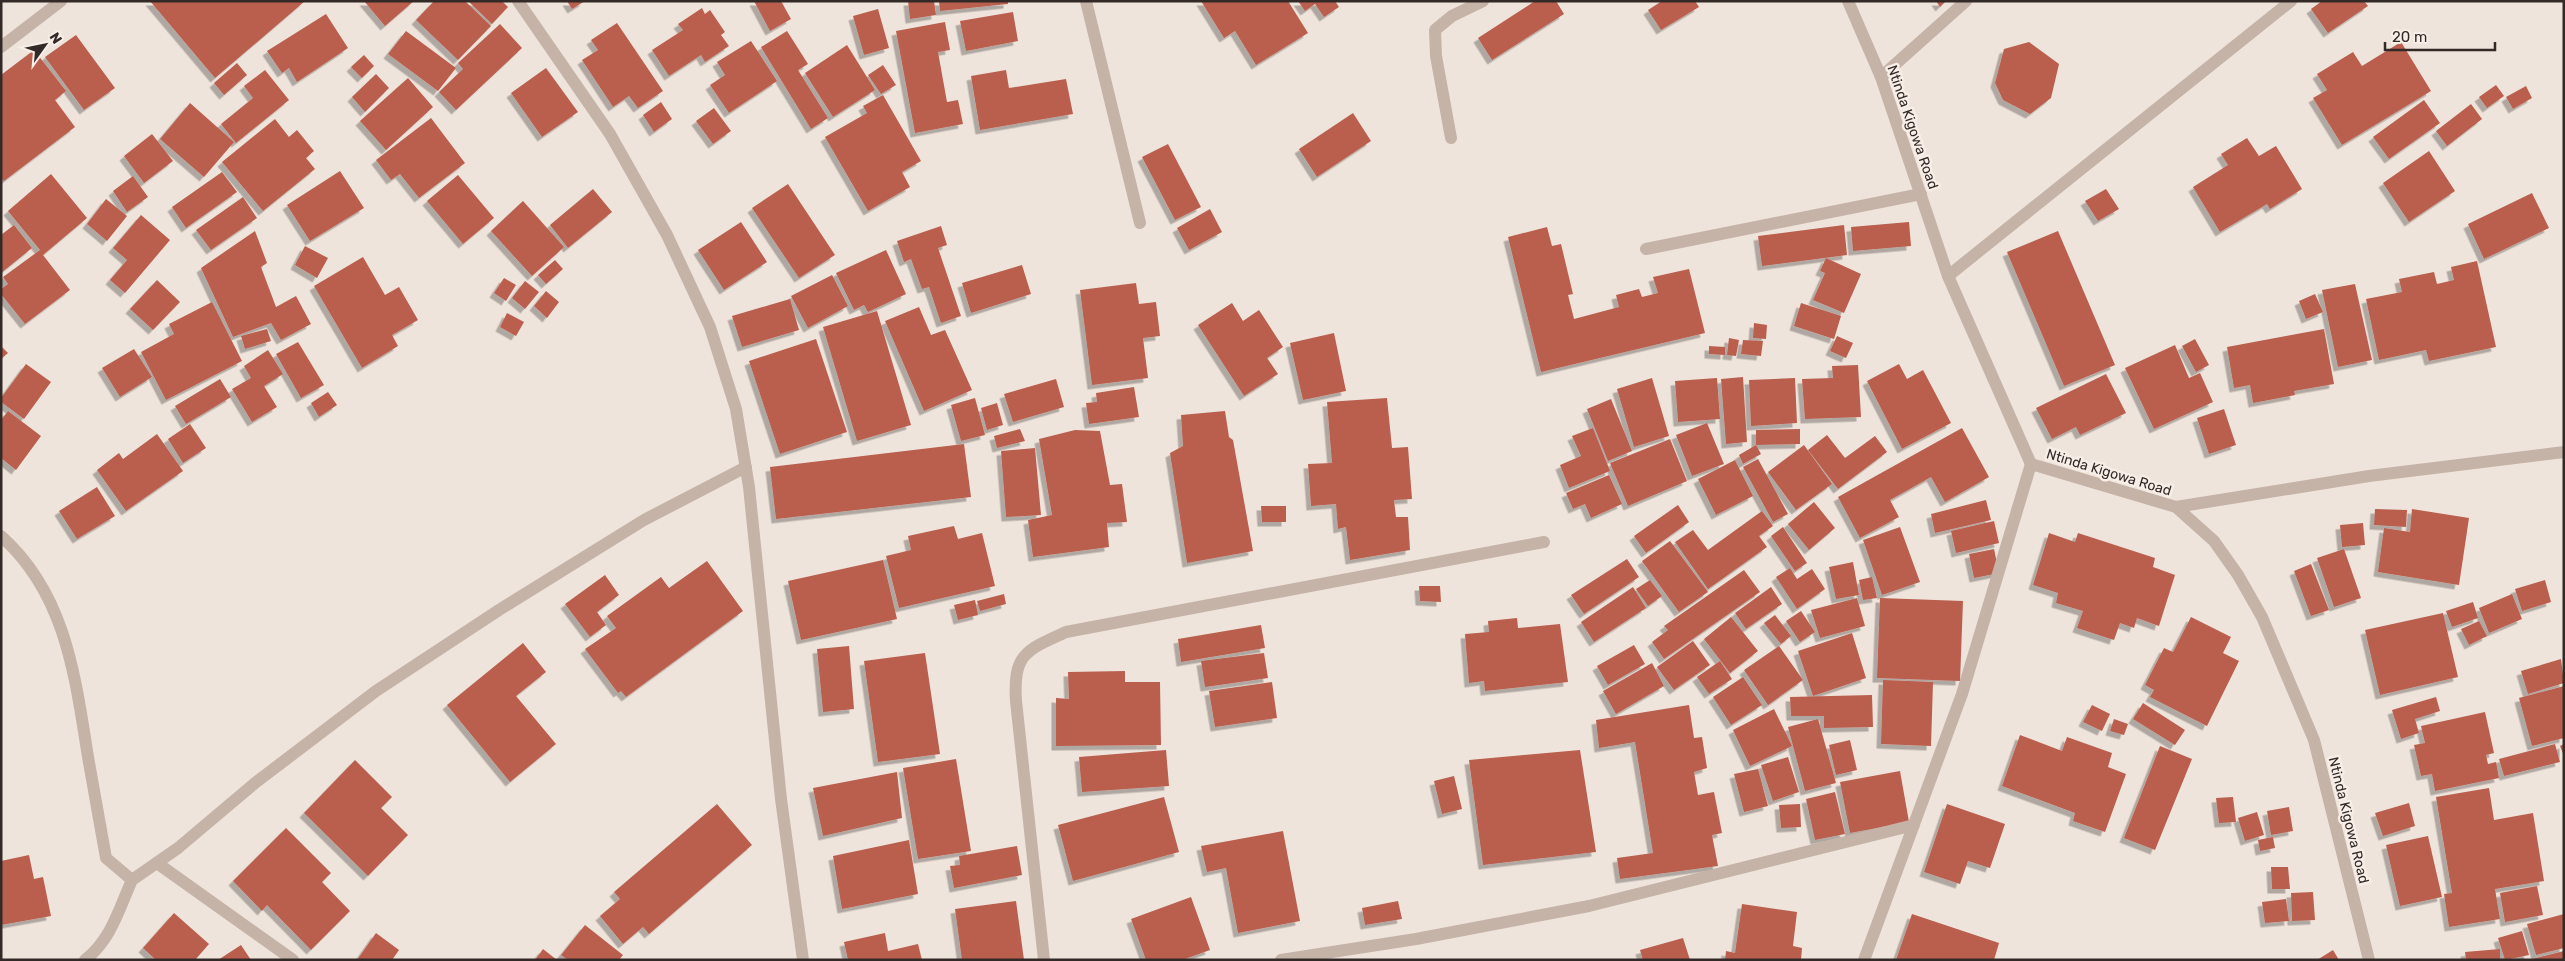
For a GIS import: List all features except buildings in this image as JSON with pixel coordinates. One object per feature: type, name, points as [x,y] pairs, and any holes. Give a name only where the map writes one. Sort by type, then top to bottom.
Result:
[{"type":"street","points":[[1,47],[61,1]]},
{"type":"street","points":[[518,1],[610,134],[667,236],[710,327],[736,409],[746,467],[780,799],[804,960]]},
{"type":"street","points":[[1086,1],[1140,223]]},
{"type":"street","points":[[1451,138],[1436,56],[1435,30],[1452,16],[1483,1]]},
{"type":"street","name":"Ntinda Kigowa Road","points":[[1848,1],[1881,76],[1948,276],[2031,464],[2176,507],[2214,541],[2238,575],[2262,617],[2314,740],[2369,960]]},
{"type":"street","points":[[1881,76],[1966,1]]},
{"type":"street","points":[[1948,276],[2291,1]]},
{"type":"street","points":[[1646,249],[1921,194]]},
{"type":"street","points":[[2176,507],[2369,476],[2564,452]]},
{"type":"street","points":[[1864,960],[1962,694],[2031,464]]},
{"type":"street","points":[[85,960],[96,952],[107,938],[132,880],[178,848],[255,783],[376,691],[499,610],[644,520],[746,467]]},
{"type":"street","points":[[1,536],[33,570],[46,590],[59,621],[72,665],[106,858],[132,880]]},
{"type":"street","points":[[1044,960],[1016,693],[1015,678],[1021,659],[1040,644],[1066,632],[1544,542]]},
{"type":"street","points":[[1280,960],[1416,939],[1589,906],[1914,825]]},
{"type":"street","points":[[157,863],[293,960]]}]
